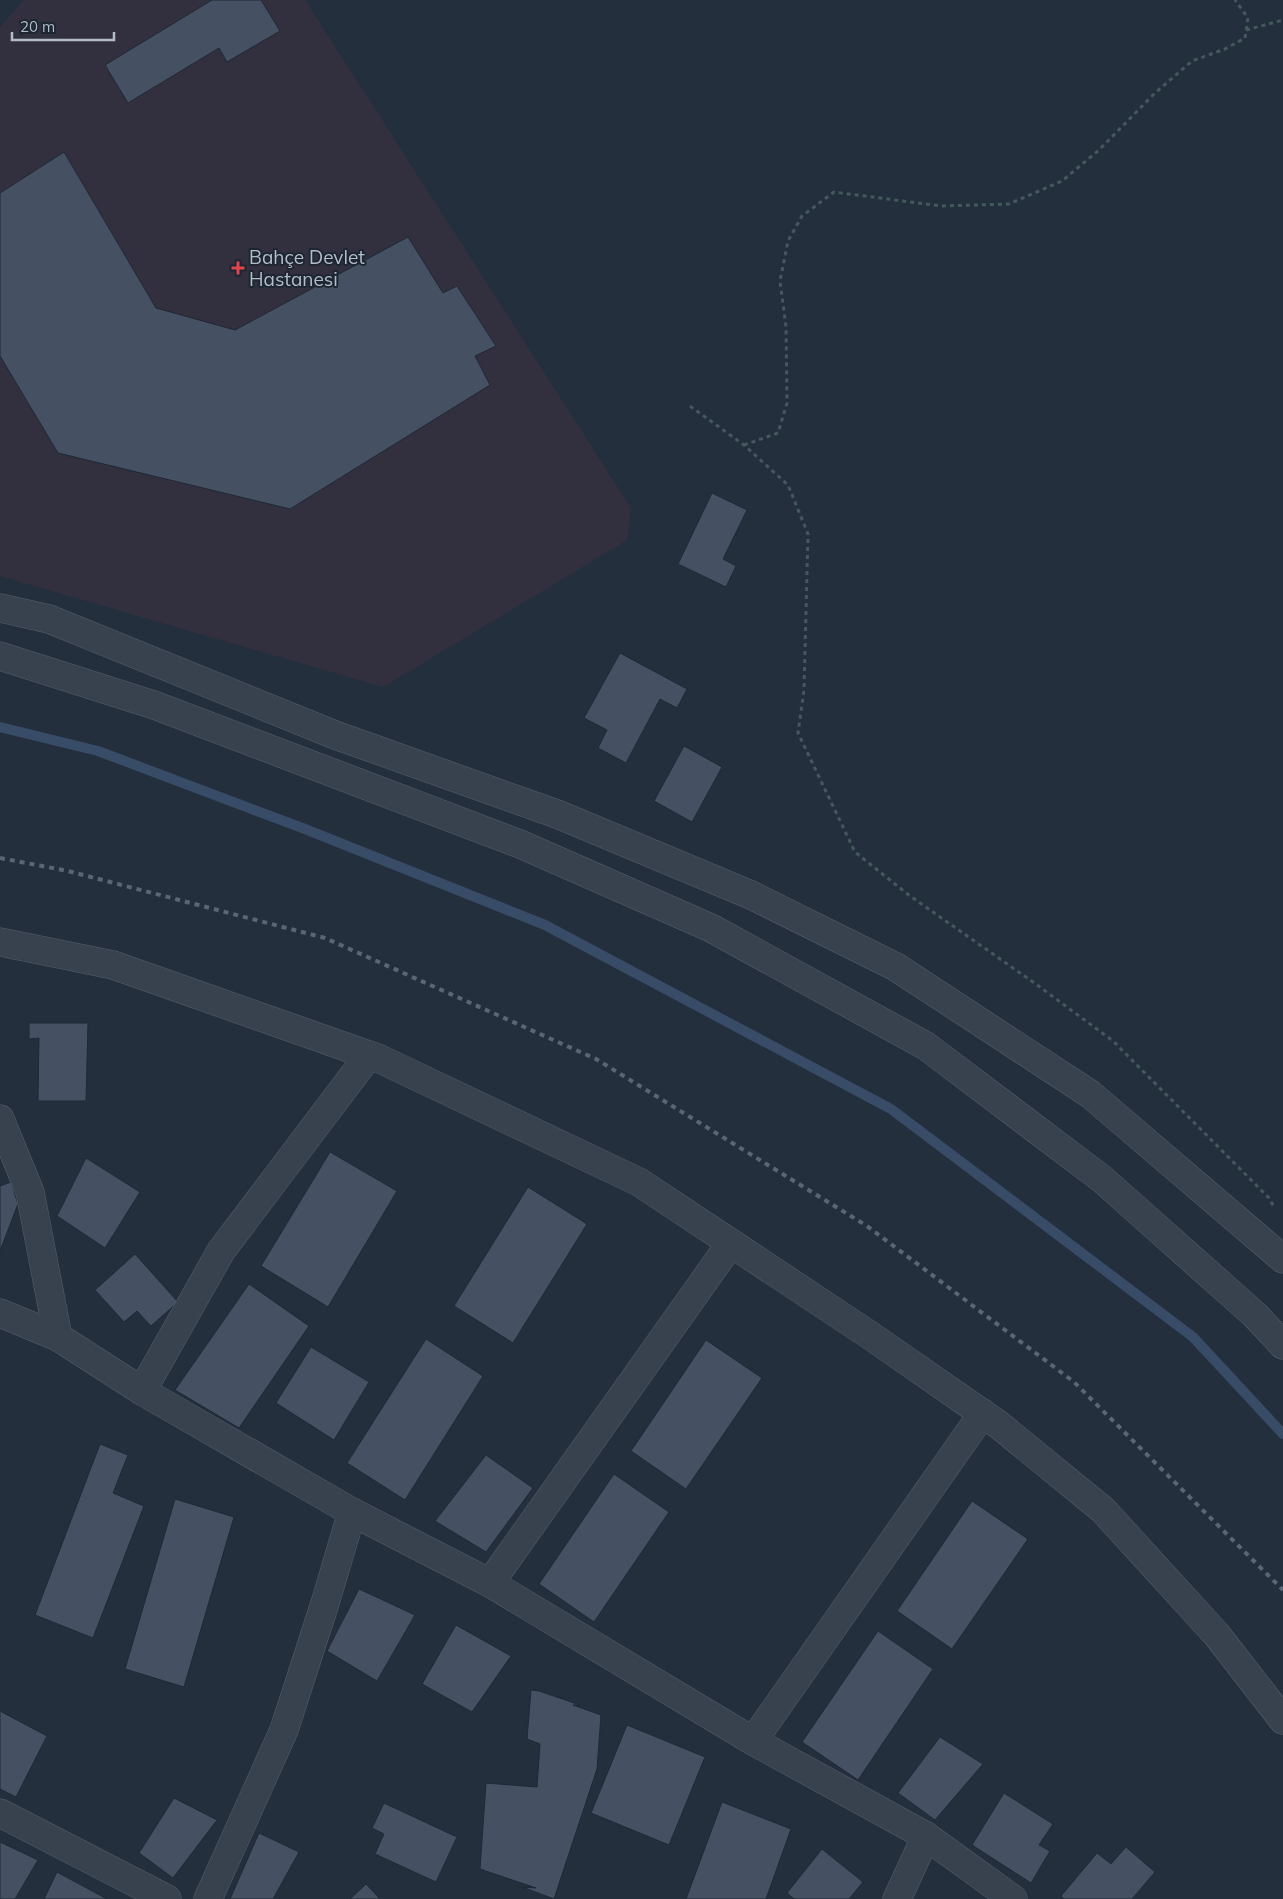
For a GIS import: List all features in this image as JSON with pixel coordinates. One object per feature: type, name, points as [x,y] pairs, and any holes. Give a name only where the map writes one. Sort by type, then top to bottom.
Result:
[{"type":"street","points":[[0,608],[49,619],[335,735],[557,814],[751,895],[896,967],[1090,1094],[1283,1259]]},
{"type":"street","points":[[0,656],[154,705],[520,844],[710,928],[926,1046],[1102,1179],[1254,1315],[1283,1345]]},
{"type":"street","points":[[0,942],[113,965],[369,1055],[639,1182],[999,1425],[1103,1510],[1217,1635],[1283,1720]]},
{"type":"street","points":[[142,1391],[221,1251],[369,1055]]},
{"type":"street","points":[[0,1119],[30,1192],[58,1337]]},
{"type":"street","points":[[490,1583],[731,1243]]},
{"type":"street","points":[[0,1313],[58,1337],[142,1391],[352,1512],[490,1583],[753,1740],[926,1836],[1013,1899]]},
{"type":"street","points":[[753,1740],[983,1414]]},
{"type":"street","points":[[208,1899],[284,1730],[352,1512]]},
{"type":"street","points":[[0,1812],[156,1896]]},
{"type":"street","points":[[897,1899],[926,1836]]},
{"type":"path","points":[[744,445],[778,433],[787,403],[786,327],[780,281],[788,242],[802,216],[834,192],[941,206],[1009,204],[1062,181],[1099,150],[1155,93],[1192,61],[1225,49],[1245,38],[1248,18],[1236,0]]},
{"type":"path","points":[[1246,30],[1283,20]]},
{"type":"path","points":[[690,406],[744,445],[788,485],[808,534],[805,681],[798,733],[854,852],[910,896],[1033,982],[1113,1041],[1268,1198],[1278,1214]]},
{"type":"shaded area","name":"Bahçe Devlet Hastanesi","points":[[24,0],[305,0],[631,508],[627,540],[383,687],[0,576],[0,27]]},
{"type":"building","points":[[212,0],[261,0],[280,31],[227,62],[219,48],[128,103],[105,65]]},
{"type":"building","points":[[64,152],[156,308],[235,330],[408,237],[443,293],[457,286],[496,346],[475,356],[490,385],[290,509],[58,453],[0,356],[0,193]]},
{"type":"building","points":[[712,493],[747,510],[723,559],[736,566],[726,587],[678,564]]},
{"type":"building","points":[[620,653],[687,689],[677,708],[660,699],[626,763],[598,748],[607,730],[584,718]]},
{"type":"building","points":[[684,746],[722,767],[692,822],[654,801]]},
{"type":"building","points":[[29,1023],[88,1023],[86,1101],[38,1101],[39,1038],[29,1039]]},
{"type":"building","points":[[330,1152],[397,1191],[328,1307],[261,1266]]},
{"type":"building","points":[[86,1158],[140,1192],[105,1248],[57,1216]]},
{"type":"building","points":[[11,1182],[18,1204],[0,1251],[0,1186]]},
{"type":"building","points":[[528,1187],[587,1224],[513,1343],[454,1306]]},
{"type":"building","points":[[135,1254],[178,1302],[151,1326],[137,1311],[124,1322],[95,1290]]},
{"type":"building","points":[[249,1284],[309,1326],[239,1428],[175,1390]]},
{"type":"building","points":[[426,1339],[483,1376],[405,1500],[347,1463]]},
{"type":"building","points":[[706,1340],[762,1378],[686,1489],[631,1451]]},
{"type":"building","points":[[311,1347],[369,1382],[334,1440],[276,1403]]},
{"type":"building","points":[[100,1444],[128,1455],[113,1493],[144,1506],[93,1638],[35,1615]]},
{"type":"building","points":[[486,1455],[533,1488],[486,1552],[435,1521]]},
{"type":"building","points":[[614,1474],[669,1512],[594,1622],[539,1584]]},
{"type":"building","points":[[175,1499],[234,1517],[184,1687],[125,1669]]},
{"type":"building","points":[[972,1501],[1028,1539],[952,1649],[897,1611]]},
{"type":"building","points":[[359,1589],[415,1615],[377,1681],[327,1651]]},
{"type":"building","points":[[456,1625],[511,1656],[472,1712],[422,1684]]},
{"type":"building","points":[[878,1631],[933,1669],[858,1780],[802,1742]]},
{"type":"building","points":[[531,1690],[580,1705],[573,1705],[601,1715],[597,1769],[554,1899],[522,1887],[536,1888],[480,1869],[486,1783],[537,1787],[540,1744],[527,1739]]},
{"type":"building","points":[[0,1711],[47,1736],[16,1797],[0,1789]]},
{"type":"building","points":[[627,1725],[705,1757],[669,1845],[591,1813]]},
{"type":"building","points":[[940,1737],[983,1764],[935,1820],[898,1793]]},
{"type":"building","points":[[1004,1793],[1053,1824],[1039,1845],[1050,1851],[1031,1883],[972,1845]]},
{"type":"building","points":[[174,1798],[217,1820],[173,1878],[139,1853]]},
{"type":"building","points":[[722,1802],[791,1829],[766,1899],[686,1899]]},
{"type":"building","points":[[384,1803],[457,1837],[436,1882],[375,1854],[384,1834],[372,1828]]},
{"type":"building","points":[[259,1833],[299,1852],[273,1899],[230,1899]]},
{"type":"building","points":[[0,1842],[38,1860],[15,1899],[0,1899]]},
{"type":"building","points":[[1126,1847],[1155,1872],[1132,1899],[1064,1899],[1061,1896],[1097,1853],[1111,1864]]},
{"type":"building","points":[[822,1849],[863,1882],[849,1899],[794,1899],[787,1893]]},
{"type":"building","points":[[57,1872],[107,1899],[44,1899]]},
{"type":"building","points":[[366,1884],[380,1899],[350,1899]]},
{"type":"waterway","points":[[0,727],[98,751],[305,829],[545,925],[891,1109],[1193,1337],[1283,1434]]},
{"type":"railway","points":[[0,858],[68,871],[325,938],[596,1059],[867,1226],[1074,1382],[1283,1590]]},
{"type":"place","name":"Bahçe Devlet Hastanesi","points":[[238,268]]}]
